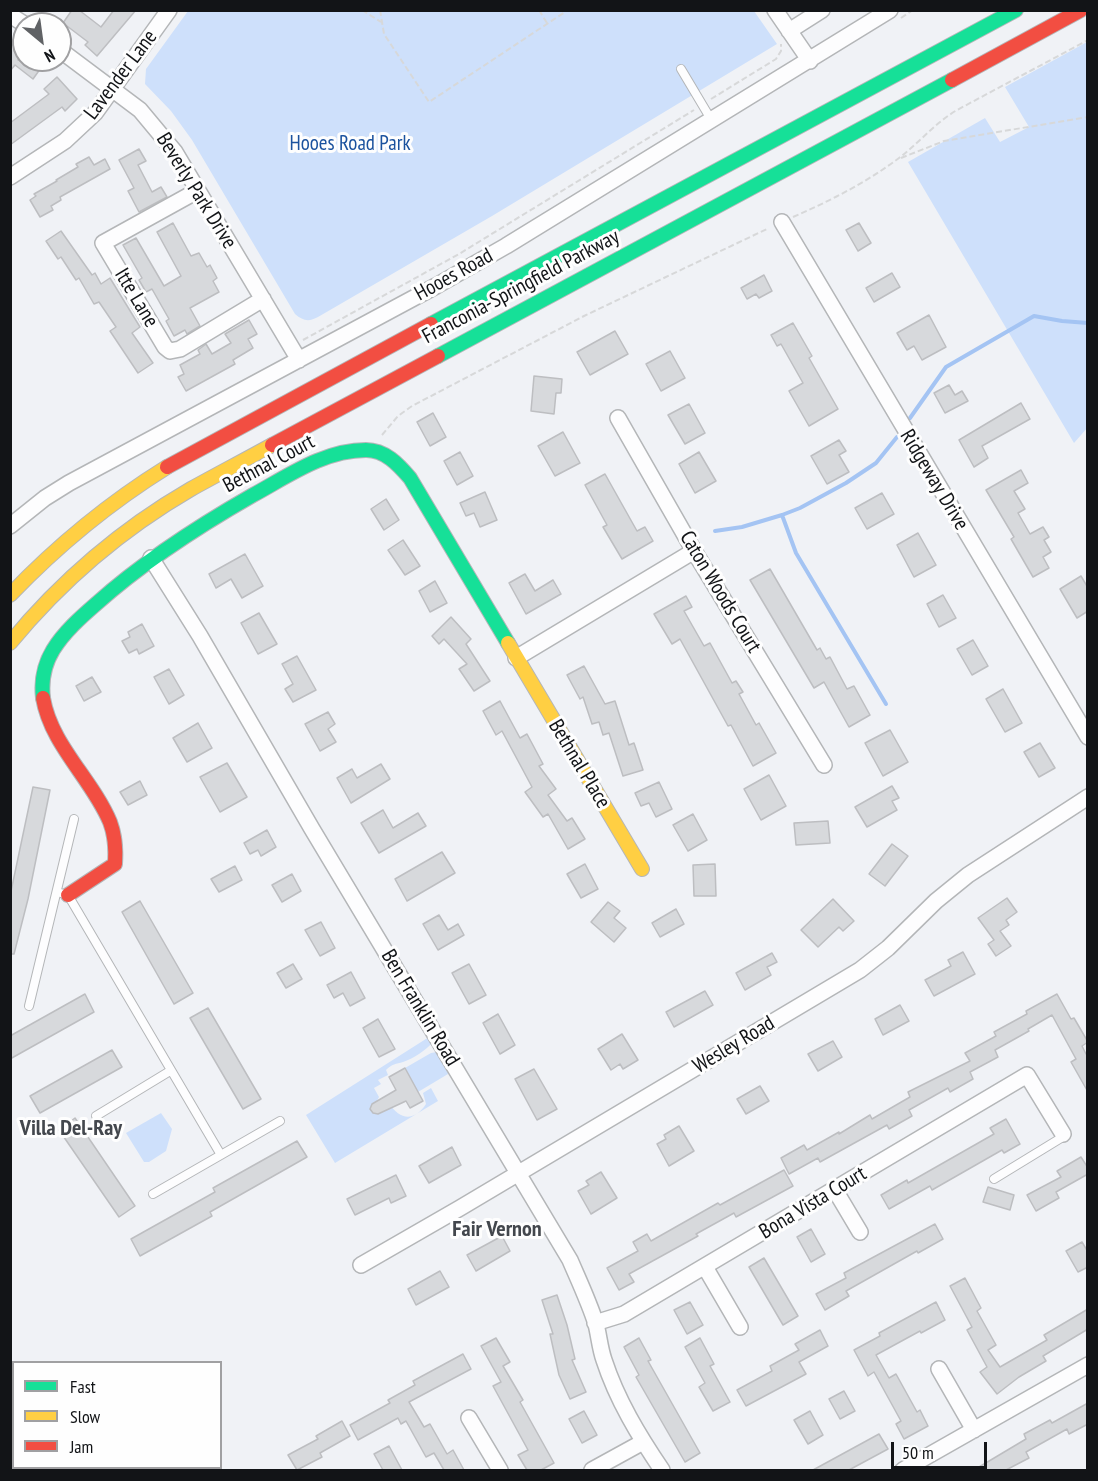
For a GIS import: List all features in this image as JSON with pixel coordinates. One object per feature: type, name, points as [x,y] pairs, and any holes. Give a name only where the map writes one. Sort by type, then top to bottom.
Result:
[{"type":"main road","name":"Franconia-Springfield Parkway","points":[[10,595],[87,522],[143,481],[183,457],[1016,10]]},
{"type":"main road","name":"Franconia-Springfield Parkway","points":[[10,643],[46,602],[97,555],[143,520],[191,489],[1082,10]]},
{"type":"main road","name":"Bethnal Place","points":[[371,450],[387,455],[399,464],[410,478],[642,869]]},
{"type":"main road","name":"Bethnal Court","points":[[63,894],[115,864],[117,847],[109,820],[49,721],[45,710],[42,686],[43,673],[49,656],[65,633],[113,587],[205,522],[315,462],[347,451],[371,450]]},
{"type":"street","name":"Lavender Lane","points":[[10,177],[65,141],[95,112],[169,10]]},
{"type":"street","points":[[775,10],[785,38],[810,61]]},
{"type":"street","points":[[785,38],[822,10]]},
{"type":"street","name":"Hooes Road","points":[[10,526],[45,498],[69,483],[295,353],[506,246],[890,10]]},
{"type":"street","name":"Beverly Park Drive","points":[[72,59],[140,110],[157,128],[175,152],[295,353]]},
{"type":"street","name":"Itte Lane","points":[[197,191],[103,243],[165,347],[170,351],[180,350],[263,299]]},
{"type":"street","name":"Ridgeway Drive","points":[[782,222],[1088,737]]},
{"type":"street","name":"Caton Woods Court","points":[[618,418],[694,551],[824,765]]},
{"type":"street","points":[[516,658],[694,551]]},
{"type":"street","name":"Ben Franklin Road","points":[[151,558],[200,636],[570,1260],[584,1291],[595,1323],[603,1359],[616,1392],[643,1442],[662,1470]]},
{"type":"street","name":"Wesley Road","points":[[361,1265],[860,970],[888,948],[936,901],[968,875],[1088,797]]},
{"type":"street","name":"Bona Vista Court","points":[[595,1323],[624,1314],[1027,1075],[1063,1134]]},
{"type":"street","points":[[834,1190],[860,1232]]},
{"type":"street","points":[[705,1267],[741,1327]]},
{"type":"street","points":[[903,1470],[1088,1365]]},
{"type":"street","points":[[939,1369],[974,1430]]},
{"type":"street","points":[[469,1418],[500,1470]]},
{"type":"street","points":[[592,1470],[643,1442]]},
{"type":"lane","points":[[681,69],[712,120]]},
{"type":"lane","points":[[29,1005],[63,894],[74,819]]},
{"type":"lane","points":[[63,894],[221,1155]]},
{"type":"lane","points":[[96,1116],[170,1071]]},
{"type":"lane","points":[[153,1194],[280,1120]]},
{"type":"lane","points":[[994,1179],[1061,1138],[1063,1134]]},
{"type":"path","points":[[362,10],[381,22]]},
{"type":"path","points":[[380,10],[384,34],[429,102],[568,10]]},
{"type":"path","points":[[539,10],[548,24]]},
{"type":"path","points":[[295,353],[776,59],[785,38]]},
{"type":"path","points":[[898,159],[944,141],[1088,117]]},
{"type":"path","points":[[371,450],[403,411],[477,373]]},
{"type":"green space","name":"Hooes Road Park","points":[[188,11],[754,11],[777,44],[492,216],[318,317],[306,320],[295,314],[192,140],[171,111],[145,84],[146,69]]},
{"type":"green space","points":[[1087,42],[1088,427],[1074,443],[908,162],[985,118],[1000,142],[1029,127],[1005,87]]},
{"type":"green space","points":[[429,1037],[432,1043],[423,1051],[386,1070],[388,1075],[378,1080],[381,1084],[374,1088],[379,1097],[370,1109],[373,1113],[378,1114],[389,1103],[403,1116],[415,1115],[335,1163],[306,1115]]},
{"type":"green space","points":[[437,1052],[449,1071],[448,1074],[418,1092],[405,1068]]},
{"type":"green space","points":[[431,1088],[438,1101],[419,1113],[426,1104],[423,1093]]},
{"type":"green space","points":[[161,1113],[172,1129],[166,1151],[149,1162],[144,1162],[126,1133]]},
{"type":"building","points":[[79,10],[101,27],[114,10],[136,10],[97,56],[85,45],[88,42],[72,30],[71,12]]},
{"type":"building","points":[[10,43],[12,44],[12,69],[10,71]]},
{"type":"building","points":[[24,72],[38,72],[33,79]]},
{"type":"building","points":[[57,77],[77,99],[65,111],[62,107],[10,145],[10,123],[49,94],[44,89]]},
{"type":"building","points":[[139,149],[146,161],[138,165],[152,192],[161,187],[167,197],[139,212],[128,191],[134,188],[119,160]]},
{"type":"building","points":[[89,157],[94,165],[105,159],[110,169],[60,197],[61,200],[51,206],[53,210],[40,217],[30,200],[36,196],[34,194],[78,167],[76,164]]},
{"type":"building","points":[[173,223],[191,256],[199,253],[207,267],[210,265],[217,278],[213,281],[219,292],[190,308],[200,326],[187,334],[185,330],[174,336],[166,321],[169,319],[152,289],[146,292],[139,280],[142,278],[123,245],[136,238],[164,286],[181,276],[157,232]]},
{"type":"building","points":[[859,223],[871,243],[858,251],[846,230]]},
{"type":"building","points":[[61,231],[92,275],[95,273],[101,284],[110,278],[140,327],[132,333],[153,363],[138,373],[110,331],[116,327],[99,302],[94,304],[79,278],[76,280],[61,257],[58,259],[46,241]]},
{"type":"building","points":[[892,273],[900,287],[874,302],[866,288]]},
{"type":"building","points":[[764,275],[772,291],[759,298],[756,294],[747,299],[741,288]]},
{"type":"building","points":[[929,315],[946,347],[922,360],[914,346],[907,350],[897,333]]},
{"type":"building","points":[[249,320],[257,334],[248,339],[253,348],[233,360],[235,364],[186,391],[178,377],[184,374],[180,365],[200,354],[198,350],[206,344],[212,354],[231,343],[225,334]]},
{"type":"building","points":[[793,323],[812,356],[809,358],[838,409],[809,426],[789,391],[803,383],[781,344],[777,346],[771,335]]},
{"type":"building","points":[[615,331],[628,354],[590,375],[577,352]]},
{"type":"building","points":[[670,351],[685,378],[661,391],[646,364]]},
{"type":"building","points":[[534,376],[562,379],[561,393],[556,393],[554,414],[531,411]]},
{"type":"building","points":[[949,385],[955,395],[962,391],[968,401],[945,413],[934,393]]},
{"type":"building","points":[[1021,403],[1030,419],[982,446],[988,458],[974,467],[959,440]]},
{"type":"building","points":[[689,404],[705,433],[685,444],[668,415]]},
{"type":"building","points":[[433,413],[446,437],[430,446],[417,422]]},
{"type":"building","points":[[563,432],[580,463],[555,476],[538,446]]},
{"type":"building","points":[[839,440],[846,451],[839,455],[849,472],[827,484],[811,456]]},
{"type":"building","points":[[460,452],[473,476],[457,485],[444,461]]},
{"type":"building","points":[[699,452],[716,481],[695,493],[679,464]]},
{"type":"building","points":[[1021,470],[1028,483],[1014,491],[1025,509],[1018,513],[1030,534],[1043,527],[1049,537],[1044,540],[1051,552],[1043,557],[1049,568],[1033,577],[1011,539],[1014,537],[986,490]]},
{"type":"building","points":[[605,474],[637,531],[645,527],[653,541],[622,559],[603,527],[607,525],[585,485]]},
{"type":"building","points":[[485,492],[497,520],[480,527],[474,513],[466,516],[460,503]]},
{"type":"building","points":[[882,493],[894,514],[867,529],[855,508]]},
{"type":"building","points":[[386,499],[399,520],[384,530],[371,509]]},
{"type":"building","points":[[918,533],[936,565],[914,577],[897,545]]},
{"type":"building","points":[[403,540],[420,566],[405,575],[388,550]]},
{"type":"building","points":[[245,554],[263,586],[242,598],[231,579],[216,588],[209,574]]},
{"type":"building","points":[[770,569],[817,650],[820,648],[826,659],[830,657],[847,689],[854,686],[870,715],[849,727],[824,682],[814,688],[750,580]]},
{"type":"building","points":[[525,574],[535,591],[553,580],[561,594],[526,614],[509,583]]},
{"type":"building","points":[[1081,576],[1088,588],[1088,611],[1077,618],[1060,589]]},
{"type":"building","points":[[435,581],[447,603],[430,612],[419,591]]},
{"type":"building","points":[[943,595],[956,618],[939,627],[927,604]]},
{"type":"building","points":[[686,596],[692,607],[684,611],[704,646],[710,643],[732,683],[736,681],[743,692],[739,694],[756,725],[759,723],[776,753],[753,766],[680,639],[672,644],[654,614]]},
{"type":"building","points":[[259,613],[277,644],[258,654],[241,623]]},
{"type":"building","points":[[451,617],[471,639],[466,644],[490,681],[474,691],[459,669],[467,664],[444,639],[439,644],[432,636]]},
{"type":"building","points":[[142,624],[154,646],[139,654],[137,649],[129,653],[122,641],[130,637],[128,632]]},
{"type":"building","points":[[973,640],[988,666],[972,675],[957,649]]},
{"type":"building","points":[[297,656],[316,690],[293,702],[285,689],[293,684],[282,664]]},
{"type":"building","points":[[584,666],[605,704],[615,701],[629,745],[634,743],[643,770],[623,776],[609,733],[603,735],[599,722],[592,724],[583,697],[580,699],[567,675]]},
{"type":"building","points":[[169,669],[184,695],[169,704],[154,677]]},
{"type":"building","points":[[92,677],[101,692],[84,701],[76,686]]},
{"type":"building","points":[[1003,689],[1022,723],[1005,732],[986,699]]},
{"type":"building","points":[[500,701],[520,738],[527,734],[543,764],[539,766],[556,789],[548,795],[567,821],[572,818],[585,839],[568,849],[548,814],[543,817],[525,792],[532,787],[502,731],[496,735],[483,711]]},
{"type":"building","points":[[328,712],[335,724],[328,729],[336,742],[320,751],[305,724]]},
{"type":"building","points":[[198,723],[212,748],[187,762],[173,738]]},
{"type":"building","points":[[890,730],[908,762],[883,776],[865,743]]},
{"type":"building","points":[[1040,743],[1055,768],[1039,777],[1024,752]]},
{"type":"building","points":[[227,763],[247,797],[220,812],[200,777]]},
{"type":"building","points":[[381,764],[390,779],[351,803],[337,778],[352,769],[357,778]]},
{"type":"building","points":[[769,775],[786,806],[761,820],[744,789]]},
{"type":"building","points":[[140,781],[147,795],[128,805],[120,792]]},
{"type":"building","points":[[659,782],[672,809],[656,817],[649,803],[641,806],[635,793]]},
{"type":"building","points":[[892,786],[899,798],[892,801],[897,810],[867,827],[855,807]]},
{"type":"building","points":[[33,787],[50,790],[28,899],[14,954],[10,954],[10,896]]},
{"type":"building","points":[[383,810],[393,828],[418,813],[426,826],[379,853],[361,823]]},
{"type":"building","points":[[693,814],[707,840],[688,851],[673,825]]},
{"type":"building","points":[[828,821],[830,843],[796,845],[794,823]]},
{"type":"building","points":[[267,830],[276,847],[261,856],[258,850],[250,854],[244,843]]},
{"type":"building","points":[[892,844],[908,856],[885,886],[869,874]]},
{"type":"building","points":[[442,852],[455,873],[407,901],[395,879]]},
{"type":"building","points":[[585,864],[598,889],[581,898],[567,874]]},
{"type":"building","points":[[715,864],[716,896],[694,896],[693,865]]},
{"type":"building","points":[[235,866],[242,880],[219,892],[211,879]]},
{"type":"building","points":[[292,874],[301,891],[282,902],[272,885]]},
{"type":"building","points":[[1007,898],[1017,912],[1006,920],[1009,925],[1000,931],[1011,946],[996,956],[988,944],[994,940],[978,918]]},
{"type":"building","points":[[833,899],[854,921],[843,931],[839,927],[818,947],[801,930]]},
{"type":"building","points":[[140,901],[193,993],[174,1004],[122,912]]},
{"type":"building","points":[[608,902],[620,911],[614,918],[626,928],[614,942],[591,922]]},
{"type":"building","points":[[676,909],[684,924],[660,937],[652,923]]},
{"type":"building","points":[[439,915],[448,930],[458,924],[464,935],[438,950],[423,924]]},
{"type":"building","points":[[321,922],[335,948],[320,956],[305,930]]},
{"type":"building","points":[[963,952],[975,974],[934,996],[925,980],[951,966],[948,960]]},
{"type":"building","points":[[772,953],[777,962],[767,967],[771,975],[745,990],[736,973]]},
{"type":"building","points":[[293,964],[302,979],[286,988],[277,973]]},
{"type":"building","points":[[469,964],[486,995],[469,1004],[452,973]]},
{"type":"building","points":[[351,972],[365,998],[350,1006],[343,993],[334,998],[327,985]]},
{"type":"building","points":[[705,991],[713,1005],[674,1027],[666,1012]]},
{"type":"building","points":[[85,994],[94,1012],[10,1059],[10,1036]]},
{"type":"building","points":[[1057,994],[1071,1019],[1074,1018],[1088,1042],[1082,1046],[1086,1054],[1088,1053],[1088,1092],[1071,1062],[1076,1059],[1052,1015],[995,1050],[998,1057],[970,1072],[973,1079],[950,1092],[948,1088],[909,1110],[912,1116],[889,1129],[887,1125],[820,1162],[818,1158],[789,1174],[781,1158],[804,1145],[807,1150],[870,1115],[872,1119],[910,1097],[908,1092],[970,1061],[965,1053],[996,1036],[994,1032],[1027,1014],[1026,1011]]},
{"type":"building","points":[[900,1005],[909,1021],[883,1035],[875,1019]]},
{"type":"building","points":[[208,1008],[261,1099],[243,1109],[190,1018]]},
{"type":"building","points":[[498,1014],[515,1045],[500,1054],[483,1023]]},
{"type":"building","points":[[378,1019],[395,1049],[379,1057],[363,1028]]},
{"type":"building","points":[[622,1034],[638,1060],[623,1069],[620,1064],[611,1070],[598,1049]]},
{"type":"building","points":[[833,1041],[842,1057],[818,1071],[808,1054]]},
{"type":"building","points":[[112,1050],[122,1067],[40,1113],[30,1096]]},
{"type":"building","points":[[405,1068],[423,1101],[410,1108],[406,1101],[378,1114],[373,1113],[370,1109],[372,1104],[396,1090],[389,1077]]},
{"type":"building","points":[[534,1069],[557,1109],[537,1120],[515,1079]]},
{"type":"building","points":[[760,1086],[769,1101],[746,1114],[737,1099]]},
{"type":"building","points":[[75,1118],[135,1206],[119,1217],[59,1130]]},
{"type":"building","points":[[1006,1119],[1020,1144],[1004,1153],[1002,1150],[932,1190],[930,1186],[889,1209],[881,1195],[907,1180],[908,1183],[994,1134],[990,1128]]},
{"type":"building","points":[[679,1126],[694,1151],[669,1166],[657,1144],[666,1139],[664,1135]]},
{"type":"building","points":[[297,1141],[307,1157],[210,1212],[212,1216],[140,1256],[131,1239],[215,1192],[213,1188]]},
{"type":"building","points":[[452,1147],[461,1165],[429,1183],[419,1166]]},
{"type":"building","points":[[1081,1157],[1088,1168],[1088,1174],[1056,1192],[1059,1198],[1036,1211],[1027,1195],[1061,1177],[1057,1171]]},
{"type":"building","points":[[784,1170],[793,1186],[736,1217],[734,1213],[696,1234],[698,1236],[629,1274],[634,1282],[619,1290],[607,1268],[638,1251],[633,1242],[647,1234],[651,1241],[718,1203],[720,1205]]},
{"type":"building","points":[[601,1172],[617,1198],[591,1214],[578,1191],[589,1185],[586,1181]]},
{"type":"building","points":[[396,1175],[406,1196],[391,1203],[389,1198],[355,1215],[347,1199]]},
{"type":"building","points":[[988,1187],[1014,1195],[1010,1210],[983,1202]]},
{"type":"building","points":[[935,1224],[943,1239],[846,1291],[849,1296],[825,1310],[816,1294],[846,1278],[844,1273]]},
{"type":"building","points":[[811,1229],[825,1254],[811,1262],[797,1237]]},
{"type":"building","points":[[502,1236],[510,1251],[476,1271],[467,1255]]},
{"type":"building","points":[[1082,1242],[1088,1252],[1088,1267],[1078,1272],[1066,1251]]},
{"type":"building","points":[[764,1258],[798,1316],[783,1325],[749,1267]]},
{"type":"building","points":[[440,1271],[449,1287],[416,1305],[408,1289]]},
{"type":"building","points":[[965,1278],[981,1308],[977,1311],[996,1345],[988,1350],[1000,1367],[1047,1340],[1044,1335],[1088,1309],[1088,1329],[1043,1356],[1046,1361],[1019,1377],[997,1394],[980,1372],[987,1367],[967,1330],[972,1327],[950,1286]]},
{"type":"building","points":[[557,1295],[575,1359],[572,1360],[586,1392],[570,1399],[559,1375],[550,1334],[553,1334],[542,1300]]},
{"type":"building","points":[[690,1302],[703,1325],[687,1334],[674,1310]]},
{"type":"building","points":[[936,1302],[945,1320],[876,1355],[889,1378],[896,1374],[917,1412],[920,1410],[928,1426],[904,1439],[896,1424],[901,1421],[874,1372],[868,1376],[854,1350],[880,1336],[879,1333]]},
{"type":"building","points":[[820,1330],[828,1346],[799,1362],[806,1374],[746,1406],[737,1390],[772,1371],[770,1366],[799,1350],[795,1344]]},
{"type":"building","points":[[496,1338],[510,1362],[503,1366],[523,1400],[520,1402],[554,1463],[541,1470],[527,1470],[518,1455],[528,1450],[493,1386],[501,1382],[481,1346]]},
{"type":"building","points":[[639,1338],[651,1360],[648,1361],[700,1453],[685,1462],[636,1377],[639,1375],[624,1347]]},
{"type":"building","points":[[700,1338],[714,1364],[710,1366],[730,1402],[713,1411],[699,1387],[705,1383],[685,1347]]},
{"type":"building","points":[[463,1354],[471,1369],[409,1402],[424,1427],[430,1424],[447,1454],[453,1450],[464,1470],[444,1470],[434,1453],[426,1457],[406,1421],[401,1424],[398,1418],[358,1440],[350,1425],[390,1403],[388,1400],[415,1385],[413,1381]]},
{"type":"building","points":[[844,1391],[855,1411],[840,1419],[829,1399]]},
{"type":"building","points":[[1088,1403],[1088,1424],[1069,1434],[1067,1429],[1026,1452],[1029,1458],[1006,1470],[974,1470],[1026,1439],[1024,1434],[1050,1420],[1052,1423]]},
{"type":"building","points":[[584,1411],[597,1435],[582,1443],[569,1419]]},
{"type":"building","points":[[810,1411],[823,1435],[808,1444],[794,1420]]},
{"type":"building","points":[[342,1421],[350,1436],[320,1453],[322,1457],[297,1470],[288,1455],[318,1439],[316,1436]]},
{"type":"building","points":[[879,1434],[888,1449],[849,1470],[813,1470]]},
{"type":"building","points":[[389,1446],[402,1470],[383,1470],[374,1454]]},
{"type":"waterway","points":[[910,418],[946,367],[1034,316],[1088,323]]},
{"type":"waterway","points":[[715,531],[742,527],[800,508],[846,483],[876,463],[897,437]]},
{"type":"waterway","points":[[782,515],[796,553],[886,704]]},
{"type":"traffic: fast","points":[[431,324],[1016,10]]},
{"type":"traffic: fast","points":[[438,356],[952,80]]},
{"type":"traffic: fast","points":[[43,698],[44,673],[53,650],[73,625],[114,588],[172,545],[253,495],[307,465],[351,451],[379,452],[396,463],[410,478],[508,643]]},
{"type":"traffic: slow","points":[[10,643],[50,598],[117,539],[191,489],[272,445]]},
{"type":"traffic: slow","points":[[10,595],[84,526],[167,467]]},
{"type":"traffic: slow","points":[[508,643],[642,869]]},
{"type":"traffic: jam","points":[[952,80],[1081,10]]},
{"type":"traffic: jam","points":[[167,467],[431,324]]},
{"type":"traffic: jam","points":[[272,445],[438,356]]},
{"type":"traffic: jam","points":[[43,698],[54,731],[110,822],[115,843],[115,864],[68,895]]},
{"type":"district","name":"Villa Del-Ray","points":[[71,1129]]},
{"type":"district","name":"Fair Vernon","points":[[497,1230]]}]
